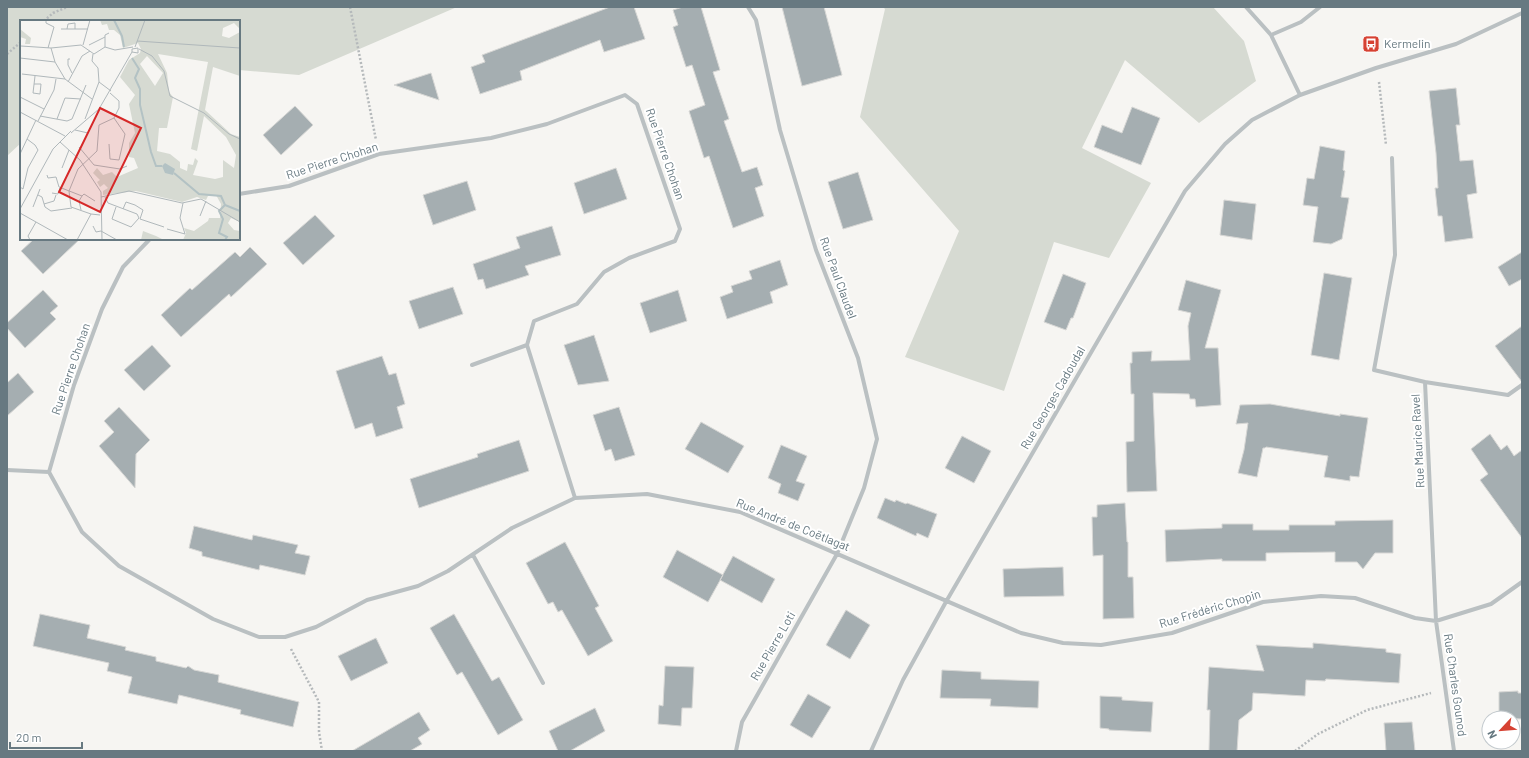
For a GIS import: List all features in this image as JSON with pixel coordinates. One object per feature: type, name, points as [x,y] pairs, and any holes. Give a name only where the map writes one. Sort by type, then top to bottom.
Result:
[{"type":"street","name":"Rue Paul Claudel","points":[[748,7],[756,20],[782,137],[816,250],[858,358],[877,439],[864,488],[837,554]]},
{"type":"street","points":[[1246,7],[1271,36],[1300,95]]},
{"type":"street","points":[[1271,36],[1301,22],[1320,7]]},
{"type":"street","name":"Rue Georges Cadoudal","points":[[871,751],[903,680],[947,600],[1186,191],[1224,144],[1252,120],[1300,95],[1376,68],[1456,44],[1522,12]]},
{"type":"street","name":"Rue Pierre Chohan","points":[[240,194],[289,186],[378,154],[490,138],[512,133],[547,124],[625,95],[638,104],[680,229],[675,241],[629,258],[604,272],[577,304],[534,321],[527,345]]},
{"type":"street","name":"Rue Maurice Ravel","points":[[1392,158],[1395,255],[1374,370],[1425,382],[1436,621]]},
{"type":"street","name":"Rue Pierre Chohan","points":[[49,472],[74,385],[102,308],[123,267],[149,240]]},
{"type":"street","points":[[472,365],[527,345],[575,498]]},
{"type":"street","points":[[1425,382],[1508,395],[1522,385]]},
{"type":"street","points":[[7,470],[49,472]]},
{"type":"street","name":"Rue André de Coëtlagat","points":[[49,472],[82,532],[119,566],[213,619],[259,637],[285,637],[316,627],[367,600],[418,586],[473,556],[512,528],[575,498],[647,494],[740,512],[947,600]]},
{"type":"street","name":"Rue Pierre Loti","points":[[736,751],[742,722],[837,554]]},
{"type":"street","points":[[473,556],[543,683]]},
{"type":"street","name":"Rue Frédéric Chopin","points":[[947,600],[1021,633],[1063,644],[1101,645],[1172,633],[1263,602],[1321,596],[1355,598],[1415,618],[1436,621],[1491,604],[1522,582]]},
{"type":"street","name":"Rue Charles Gounod","points":[[1436,621],[1454,751]]},
{"type":"path","points":[[45,20],[53,13],[67,7]]},
{"type":"path","points":[[350,7],[378,154]]},
{"type":"path","points":[[7,54],[20,43]]},
{"type":"path","points":[[1376,68],[1381,91],[1386,148],[1392,158]]},
{"type":"path","points":[[285,637],[319,702],[319,732],[322,751]]},
{"type":"path","points":[[1295,751],[1318,734],[1367,710],[1446,690]]},
{"type":"shaded area","points":[[7,7],[457,7],[299,75],[240,70],[240,20],[20,20],[20,144],[7,156]]},
{"type":"shaded area","points":[[883,7],[1213,7],[1244,41],[1256,81],[1199,123],[1125,60],[1082,148],[1151,183],[1109,258],[1054,242],[1004,391],[905,357],[959,231],[860,117],[885,9]]},
{"type":"building","points":[[610,7],[634,7],[645,39],[604,52],[600,40],[520,71],[522,80],[480,94],[471,67],[485,62],[482,55]]},
{"type":"building","points":[[683,7],[701,7],[720,70],[713,72],[729,119],[724,121],[742,172],[757,167],[763,185],[755,188],[764,216],[733,228],[709,156],[704,158],[689,111],[705,105],[692,65],[686,67],[673,27],[678,25],[673,10]]},
{"type":"building","points":[[782,7],[824,7],[842,75],[802,86]]},
{"type":"building","points":[[431,73],[439,100],[394,85]]},
{"type":"building","points":[[1456,88],[1460,125],[1456,125],[1460,161],[1473,160],[1477,193],[1467,195],[1473,238],[1445,242],[1442,216],[1438,216],[1435,188],[1438,188],[1436,153],[1429,91]]},
{"type":"building","points":[[295,106],[313,125],[281,155],[263,135]]},
{"type":"building","points":[[1132,107],[1160,118],[1141,165],[1094,147],[1102,125],[1122,133]]},
{"type":"building","points":[[1320,146],[1345,151],[1343,170],[1345,171],[1341,197],[1349,198],[1342,239],[1331,244],[1313,242],[1318,207],[1303,205],[1307,178],[1314,179]]},
{"type":"building","points":[[616,168],[627,199],[584,214],[574,183]]},
{"type":"building","points":[[858,172],[873,220],[843,229],[828,182]]},
{"type":"building","points":[[467,181],[476,210],[433,225],[423,195]]},
{"type":"building","points":[[1224,200],[1256,204],[1252,240],[1220,235]]},
{"type":"building","points":[[315,215],[335,236],[303,265],[283,243]]},
{"type":"building","points":[[552,226],[561,255],[525,266],[529,275],[486,289],[483,279],[478,280],[473,264],[520,248],[516,237]]},
{"type":"building","points":[[33,240],[79,240],[43,274],[21,251]]},
{"type":"building","points":[[250,247],[267,264],[231,297],[229,294],[181,337],[161,315],[190,288],[192,290],[235,252],[240,257]]},
{"type":"building","points":[[1522,252],[1522,279],[1509,286],[1498,267]]},
{"type":"building","points":[[780,260],[788,285],[770,292],[773,303],[727,319],[720,297],[733,292],[731,286],[752,279],[749,271]]},
{"type":"building","points":[[1324,273],[1352,278],[1339,360],[1311,355]]},
{"type":"building","points":[[1063,274],[1086,283],[1073,318],[1071,318],[1066,330],[1044,322]]},
{"type":"building","points":[[1186,280],[1221,290],[1205,348],[1218,348],[1221,405],[1196,407],[1195,399],[1190,399],[1189,394],[1153,393],[1157,491],[1127,492],[1126,442],[1134,441],[1134,394],[1131,394],[1130,363],[1132,363],[1132,352],[1152,351],[1151,361],[1190,360],[1188,326],[1191,313],[1178,310]]},
{"type":"building","points":[[453,287],[463,314],[419,329],[409,301]]},
{"type":"building","points":[[43,290],[58,306],[50,313],[56,319],[25,348],[7,328],[7,323]]},
{"type":"building","points":[[678,290],[687,321],[650,333],[640,303]]},
{"type":"building","points":[[1522,326],[1522,382],[1495,346]]},
{"type":"building","points":[[594,335],[609,381],[578,385],[564,345]]},
{"type":"building","points":[[152,345],[171,366],[144,391],[124,370]]},
{"type":"building","points":[[382,356],[389,375],[396,373],[405,404],[397,407],[403,428],[376,437],[372,423],[355,429],[336,371]]},
{"type":"building","points":[[18,373],[34,392],[7,416],[7,383]]},
{"type":"building","points":[[1270,404],[1340,416],[1340,414],[1368,418],[1359,477],[1350,476],[1350,481],[1324,477],[1328,456],[1266,447],[1263,448],[1257,477],[1238,473],[1244,450],[1248,423],[1236,424],[1240,405]]},
{"type":"building","points":[[119,407],[150,440],[136,454],[135,488],[99,446],[114,432],[104,421]]},
{"type":"building","points":[[619,407],[635,455],[615,461],[611,449],[605,451],[593,415]]},
{"type":"building","points":[[701,422],[744,446],[728,473],[685,449]]},
{"type":"building","points":[[1490,434],[1501,450],[1507,445],[1514,456],[1522,450],[1522,538],[1480,480],[1488,474],[1471,449]]},
{"type":"building","points":[[962,436],[991,451],[974,483],[945,468]]},
{"type":"building","points":[[519,440],[529,471],[419,508],[410,479],[478,457],[477,454]]},
{"type":"building","points":[[781,445],[807,456],[796,481],[805,484],[798,501],[778,493],[781,484],[768,478]]},
{"type":"building","points":[[885,498],[895,502],[896,500],[906,504],[907,503],[937,514],[928,538],[917,533],[916,536],[877,518]]},
{"type":"building","points":[[1125,503],[1128,542],[1128,577],[1133,577],[1134,618],[1103,619],[1103,555],[1093,556],[1092,517],[1097,517],[1097,505]]},
{"type":"building","points":[[1393,520],[1393,553],[1375,553],[1363,569],[1357,562],[1335,562],[1335,552],[1266,553],[1266,561],[1222,561],[1222,559],[1166,562],[1165,530],[1222,528],[1222,524],[1253,524],[1253,530],[1289,530],[1289,525],[1335,525],[1335,521]]},
{"type":"building","points":[[194,526],[252,540],[253,535],[298,545],[295,553],[310,556],[305,575],[260,565],[259,570],[202,556],[202,552],[189,548]]},
{"type":"building","points":[[565,542],[599,606],[595,608],[613,641],[588,656],[562,610],[558,612],[553,602],[548,604],[526,563]]},
{"type":"building","points":[[677,550],[723,575],[708,602],[663,577]]},
{"type":"building","points":[[733,556],[775,579],[762,603],[720,580]]},
{"type":"building","points":[[1063,567],[1064,596],[1004,597],[1003,569]]},
{"type":"building","points":[[846,610],[870,625],[850,659],[826,645]]},
{"type":"building","points":[[40,614],[90,625],[87,638],[126,647],[125,650],[156,657],[156,661],[186,668],[188,666],[194,670],[219,675],[218,682],[299,702],[293,727],[240,714],[241,710],[179,695],[177,704],[128,693],[132,677],[107,671],[109,663],[33,646]]},
{"type":"building","points":[[454,614],[492,681],[499,677],[523,720],[498,735],[462,672],[457,675],[430,628]]},
{"type":"building","points":[[376,638],[388,663],[351,681],[338,656]]},
{"type":"building","points":[[1313,643],[1386,649],[1386,652],[1401,654],[1399,683],[1326,679],[1325,681],[1306,680],[1305,696],[1253,693],[1252,710],[1239,720],[1237,751],[1209,751],[1210,710],[1207,710],[1209,667],[1264,671],[1256,645],[1313,648]]},
{"type":"building","points":[[665,666],[694,667],[692,708],[682,708],[681,726],[658,724],[659,705],[663,706]]},
{"type":"building","points":[[942,670],[981,672],[981,679],[1039,681],[1038,708],[990,706],[991,699],[940,698]]},
{"type":"building","points":[[1518,691],[1518,693],[1522,693],[1522,719],[1521,710],[1499,710],[1499,692]]},
{"type":"building","points":[[808,694],[831,707],[812,738],[790,725]]},
{"type":"building","points":[[1100,696],[1122,697],[1122,700],[1153,702],[1151,732],[1109,730],[1100,728]]},
{"type":"building","points":[[595,708],[605,731],[570,751],[558,751],[549,731]]},
{"type":"building","points":[[419,712],[430,730],[418,738],[422,744],[410,751],[352,751]]},
{"type":"building","points":[[1412,722],[1415,751],[1386,751],[1384,723]]},
{"type":"place","name":"Kermelin","points":[[1371,44]]}]
